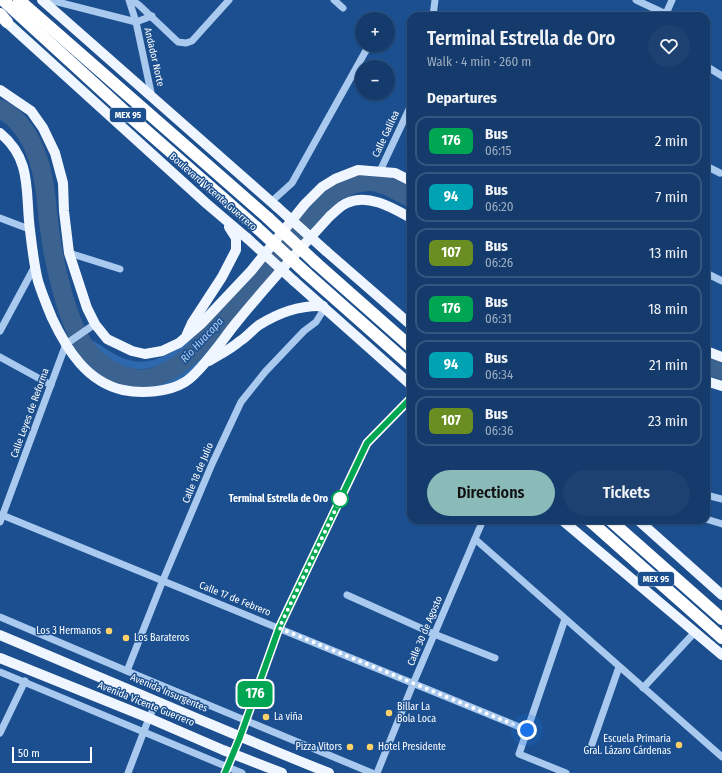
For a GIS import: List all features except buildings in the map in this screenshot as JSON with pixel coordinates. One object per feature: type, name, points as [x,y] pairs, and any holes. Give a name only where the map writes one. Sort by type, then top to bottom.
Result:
[{"type":"highway","name":"Boulevard Vicente Guerrero","points":[[3,0],[133,119],[407,362]]},
{"type":"highway","name":"Boulevard Vicente Guerrero","points":[[19,0],[268,218],[316,263],[407,343]]},
{"type":"highway","name":"MEX 95","points":[[594,524],[722,638]]},
{"type":"highway","name":"MEX 95","points":[[615,524],[722,619]]},
{"type":"main road","points":[[42,0],[407,322]]},
{"type":"main road","name":"Boulevard Vicente Guerrero","points":[[2,18],[207,204],[407,381]]},
{"type":"main road","points":[[0,90],[31,111],[43,128],[55,153],[64,183],[64,211],[69,253],[87,308],[95,324],[107,339],[132,351],[145,354],[162,351],[179,343],[200,324],[251,271],[305,204],[322,187],[335,179],[358,170],[395,172],[407,179]]},
{"type":"main road","points":[[0,133],[9,141],[17,152],[25,172],[35,266],[38,282],[46,304],[68,343],[74,358],[91,375],[112,388],[131,392],[172,388],[186,382],[204,364],[237,322],[330,216],[347,203],[363,199],[378,202],[407,216]]},
{"type":"main road","points":[[186,337],[192,323],[222,277],[236,250],[236,238],[230,229],[207,204]]},
{"type":"main road","points":[[204,364],[240,342],[259,326],[276,317],[297,308],[323,306]]},
{"type":"main road","points":[[710,352],[722,356]]},
{"type":"main road","points":[[710,382],[722,386]]},
{"type":"main road","points":[[567,524],[722,655]]},
{"type":"main road","points":[[642,524],[722,595]]},
{"type":"main road","name":"Avenida Insurgentes","points":[[0,635],[240,737],[329,773]]},
{"type":"main road","name":"Avenida Vicente Guerrero","points":[[0,658],[282,773]]},
{"type":"street","name":"Andador Norte","points":[[50,0],[136,22],[152,16],[178,42],[192,41],[229,0]]},
{"type":"street","name":"Andador Norte","points":[[129,0],[136,22],[152,97]]},
{"type":"street","points":[[132,0],[152,16]]},
{"type":"street","points":[[334,0],[343,8]]},
{"type":"street","points":[[434,12],[435,0]]},
{"type":"street","points":[[636,0],[659,12]]},
{"type":"street","points":[[666,12],[672,0]]},
{"type":"street","points":[[274,204],[292,182],[365,52]]},
{"type":"street","points":[[710,68],[722,76]]},
{"type":"street","name":"Calle Galilea","points":[[380,171],[407,114]]},
{"type":"street","points":[[710,168],[720,173]]},
{"type":"street","points":[[0,218],[30,229]]},
{"type":"street","points":[[69,253],[120,269]]},
{"type":"street","points":[[0,331],[35,266]]},
{"type":"street","points":[[710,275],[722,281]]},
{"type":"street","name":"Calle 18 de Julio","points":[[127,671],[163,580],[212,464],[241,402],[265,372],[304,331],[316,322],[321,314],[323,306]]},
{"type":"street","points":[[68,343],[95,324]]},
{"type":"street","name":"Calle Leyes de Reforma","points":[[1,518],[68,343]]},
{"type":"street","points":[[0,357],[51,385]]},
{"type":"street","points":[[227,770],[279,628],[367,443],[407,402]]},
{"type":"street","points":[[710,497],[722,499]]},
{"type":"street","name":"Calle 17 de Febrero","points":[[1,518],[163,580],[527,730]]},
{"type":"street","points":[[710,520],[722,524]]},
{"type":"street","name":"Calle 30 de Agosto","points":[[377,773],[481,524]]},
{"type":"street","points":[[475,539],[722,757]]},
{"type":"street","points":[[347,595],[434,634],[495,658]]},
{"type":"street","points":[[0,617],[372,773]]},
{"type":"street","points":[[565,619],[519,754],[566,773]]},
{"type":"street","points":[[643,688],[695,632]]},
{"type":"street","points":[[591,747],[619,667]]},
{"type":"street","points":[[0,672],[25,681],[144,732],[227,770],[242,773]]},
{"type":"street","points":[[0,733],[25,681]]},
{"type":"street","points":[[128,773],[157,701]]},
{"type":"shaded area","points":[[209,325],[192,345],[179,355],[148,368],[134,369],[120,365],[100,353],[89,344],[94,341],[115,355],[124,359],[139,362],[150,361],[182,346]]},
{"type":"shaded area","points":[[217,341],[198,366],[182,379],[155,388],[126,390],[90,373],[78,352],[97,370],[119,383],[143,384],[155,381],[177,370]]},
{"type":"waterway","name":"Río Huacapa","points":[[0,109],[17,121],[29,138],[38,158],[44,185],[55,261],[68,312],[81,341],[98,361],[124,376],[141,379],[163,374],[177,366],[194,352],[262,272],[335,192],[353,184],[371,181],[388,186],[407,196]]},
{"type":"waterway","name":"Río Huacapa","points":[[710,366],[722,370]]},
{"type":"bus line","name":"176","points":[[225,773],[240,737],[279,628],[367,443],[407,402]]},
{"type":"place","name":"Terminal Estrella de Oro","points":[[340,499]]},
{"type":"place","name":"Los 3 Hermanos","points":[[109,631]]},
{"type":"place","name":"Los Barateros","points":[[126,638]]},
{"type":"place","name":"Billar La Bola Loca","points":[[389,713]]},
{"type":"place","name":"La viña","points":[[266,717]]},
{"type":"place","name":"Escuela Primaria Gral. Lázaro Cárdenas","points":[[679,745]]},
{"type":"place","name":"Pizza Vitors","points":[[350,747]]},
{"type":"place","name":"Hotel Presidente","points":[[370,747]]},
{"type":"route","points":[[340,499],[342,496],[279,628],[527,730]]}]
